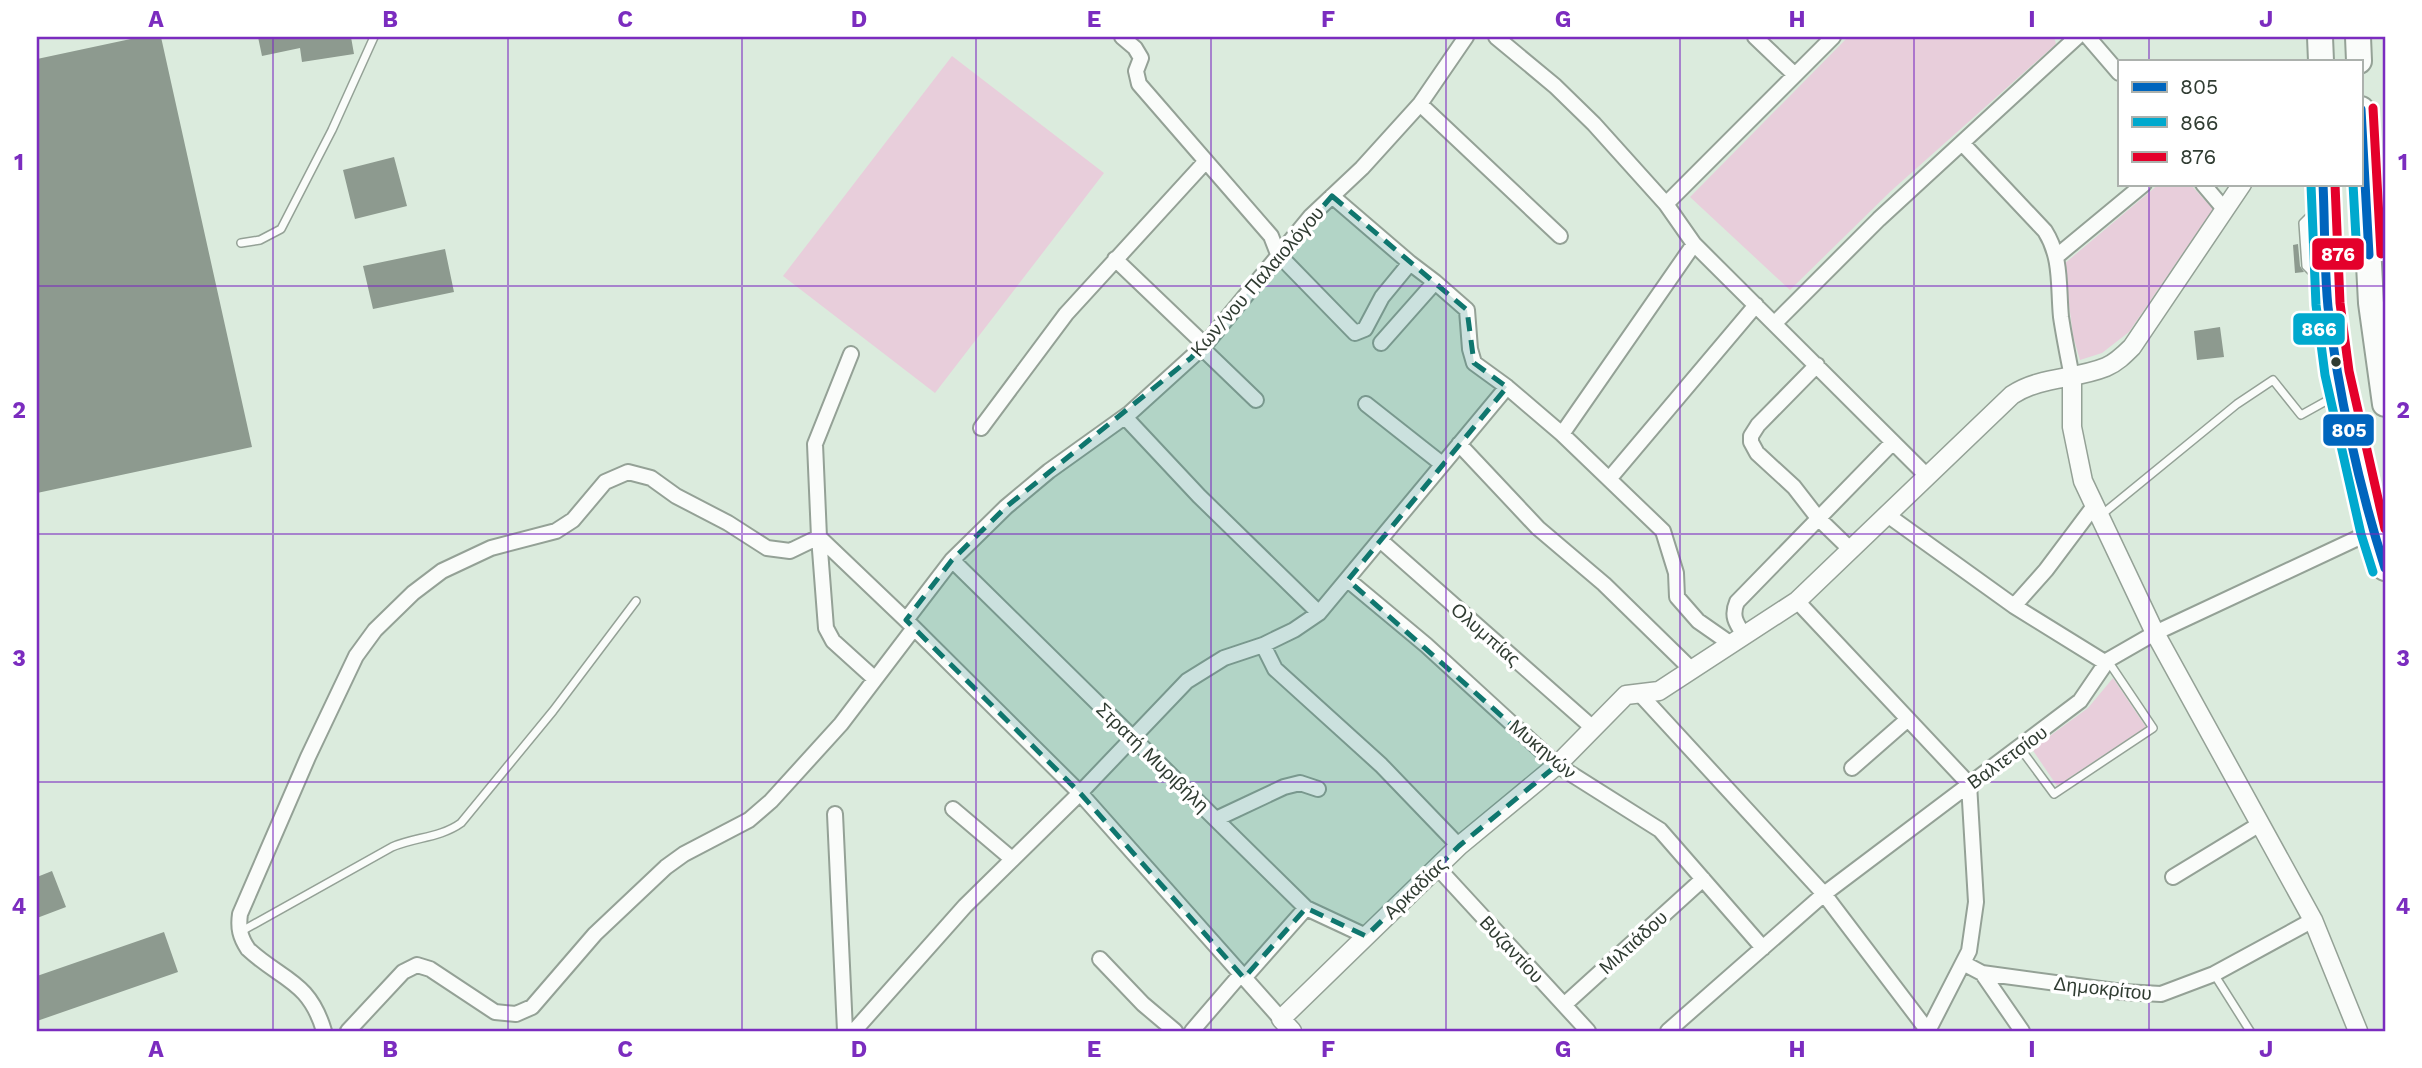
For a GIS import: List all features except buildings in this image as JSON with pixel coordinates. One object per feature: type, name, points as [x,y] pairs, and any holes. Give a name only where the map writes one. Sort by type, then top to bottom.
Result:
[{"type":"highway","points":[[2320,37],[2321,60]]},
{"type":"highway","points":[[2358,37],[2359,60]]},
{"type":"highway","points":[[2362,114],[2375,181],[2371,303],[2385,404]]},
{"type":"highway","points":[[2323,186],[2328,304],[2341,393],[2373,531],[2385,568]]},
{"type":"street","points":[[1122,37],[1142,58],[1136,71],[1139,84],[1271,236],[1278,254],[1355,333],[1365,328],[1382,297],[1410,263]]},
{"type":"street","name":"Κων/νου Παλαιολόγου","points":[[348,1031],[404,971],[418,965],[430,969],[489,1009],[509,1014],[525,1011],[537,1002],[595,934],[666,867],[684,854],[749,820],[771,801],[841,724],[875,679],[952,560],[1023,492],[1125,417],[1203,346],[1235,311],[1311,216],[1362,168],[1420,104],[1466,37]]},
{"type":"street","points":[[1496,37],[1555,86],[1594,124],[1666,204],[1694,244],[1926,475]]},
{"type":"street","points":[[1755,37],[1795,75]]},
{"type":"street","points":[[1666,204],[1833,37]]},
{"type":"street","points":[[1775,323],[1879,219],[2077,37]]},
{"type":"street","points":[[2088,37],[2118,72]]},
{"type":"street","points":[[1420,104],[1560,236]]},
{"type":"street","points":[[1962,143],[2045,231],[2053,244],[2057,256],[2061,315],[2072,377],[2072,427],[2083,481],[2155,633],[2313,920],[2358,1031]]},
{"type":"street","points":[[981,428],[1066,314],[1206,162]]},
{"type":"street","points":[[2057,256],[2142,186]]},
{"type":"street","points":[[2205,186],[2225,210]]},
{"type":"street","name":"Αρκαδίας","points":[[1286,1025],[1366,936],[1437,867],[1557,765],[1626,695],[1659,691],[1797,601],[2012,395],[2035,382],[2072,377],[2107,367],[2132,347],[2241,186]]},
{"type":"street","points":[[1332,196],[1467,310],[1470,349],[1474,363],[1562,434],[1663,531],[1676,573],[1677,597],[1683,606],[1698,621],[1738,640]]},
{"type":"street","points":[[1562,434],[1694,244]]},
{"type":"street","points":[[1115,259],[1256,400]]},
{"type":"street","points":[[1381,343],[1434,282]]},
{"type":"street","points":[[1610,478],[1756,305]]},
{"type":"street","points":[[851,354],[815,444],[819,537],[826,628],[833,642],[875,679]]},
{"type":"street","points":[[1817,365],[1758,425],[1751,436],[1751,442],[1758,453],[1794,486],[1818,518],[1850,549]]},
{"type":"street","points":[[854,1031],[944,929],[1187,681],[1224,658],[1263,645],[1294,630],[1319,613],[1507,387]]},
{"type":"street","points":[[1366,404],[1442,464]]},
{"type":"street","points":[[1125,417],[1199,496],[1319,613]]},
{"type":"street","points":[[1738,640],[1734,611],[1737,602],[1893,442]]},
{"type":"street","points":[[1459,444],[1538,528],[1604,584],[1692,670]]},
{"type":"street","points":[[324,1031],[315,1007],[298,985],[254,955],[243,941],[239,933],[240,915],[308,757],[356,656],[375,630],[442,571],[491,548],[556,531],[573,520],[605,482],[628,472],[652,478],[676,496],[728,523],[767,548],[790,551],[819,537]]},
{"type":"street","points":[[2014,606],[2097,511]]},
{"type":"street","points":[[1886,514],[2014,606],[2107,662]]},
{"type":"street","name":"Βαλτετσίου","points":[[1668,1031],[1824,894],[2080,701],[2107,662],[2155,633],[2373,531]]},
{"type":"street","points":[[819,537],[1080,793],[1286,1025]]},
{"type":"street","name":"Ολυμπίας","points":[[1380,540],[1593,728]]},
{"type":"street","name":"Στρατή Μυριβήλη","points":[[952,560],[1306,908],[1366,936]]},
{"type":"street","name":"Μυκηνών","points":[[1348,580],[1426,645],[1557,765],[1660,830],[1763,947]]},
{"type":"street","points":[[1639,692],[1824,894],[1928,1031],[1969,951],[1976,902],[1969,784],[1797,601]]},
{"type":"street","points":[[1263,645],[1275,669],[1381,765],[1459,846]]},
{"type":"street","points":[[1852,768],[1908,719]]},
{"type":"street","points":[[1216,819],[1284,787],[1300,783],[1318,789]]},
{"type":"street","points":[[953,808],[1012,859]]},
{"type":"street","points":[[835,814],[845,1031]]},
{"type":"street","points":[[2173,877],[2260,824]]},
{"type":"street","name":"Βυζαντίου","points":[[1437,867],[1588,1031]]},
{"type":"street","name":"Μιλτιάδου","points":[[1563,1005],[1703,879]]},
{"type":"street","points":[[1192,1031],[1306,908]]},
{"type":"street","name":"Δημοκρίτου","points":[[1963,963],[1982,973],[2123,992],[2161,994],[2214,974],[2313,920]]},
{"type":"street","points":[[1100,959],[1143,1004],[1175,1031]]},
{"type":"street","points":[[1982,973],[2022,1031]]},
{"type":"lane","points":[[241,243],[260,240],[281,229],[332,130],[374,37]]},
{"type":"lane","points":[[2312,214],[2303,223],[2305,266],[2316,276]]},
{"type":"lane","points":[[2097,511],[2237,404],[2273,380],[2301,415],[2341,393]]},
{"type":"lane","points":[[239,933],[392,847],[405,841],[443,834],[461,823],[553,711],[636,601]]},
{"type":"lane","points":[[2020,748],[2054,794],[2153,728],[2107,662]]},
{"type":"lane","points":[[2214,974],[2250,1031]]},
{"type":"highlighted area","points":[[1332,196],[1467,310],[1474,363],[1507,387],[1348,580],[1557,765],[1459,846],[1366,936],[1306,908],[1244,978],[1080,793],[906,620],[952,560],[1006,507],[1191,358]]},
{"type":"shaded area","points":[[1848,37],[2054,37],[2056,44],[1891,191],[1790,290],[1690,197]]},
{"type":"shaded area","points":[[952,56],[1104,173],[935,393],[783,276]]},
{"type":"shaded area","points":[[2157,186],[2192,186],[2213,209],[2129,332],[2102,353],[2080,360],[2073,336],[2064,264]]},
{"type":"shaded area","points":[[2113,678],[2146,727],[2057,786],[2032,749],[2088,708]]},
{"type":"transit line","name":"876","points":[[2373,108],[2381,254]]},
{"type":"transit line","name":"805","points":[[2362,127],[2369,255]]},
{"type":"transit line","name":"866","points":[[2311,186],[2316,305],[2325,375],[2361,534],[2373,572]]},
{"type":"transit line","name":"805","points":[[2323,186],[2327,292],[2337,372],[2358,472],[2385,568]]},
{"type":"transit line","name":"876","points":[[2335,186],[2340,303],[2349,371],[2385,529]]},
{"type":"transit line","name":"866","points":[[2353,186],[2357,256]]}]
